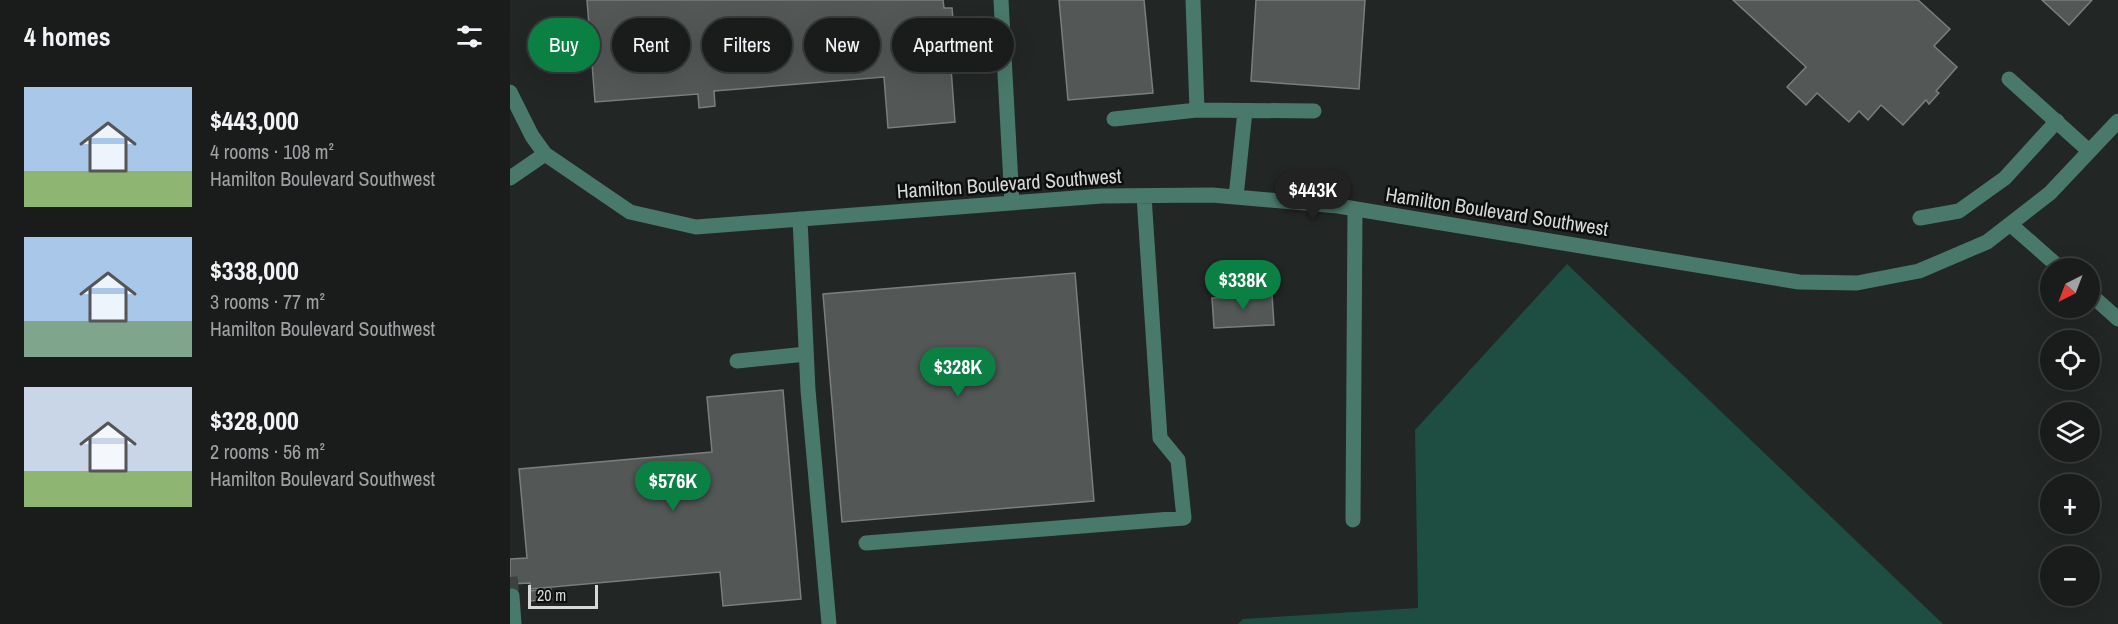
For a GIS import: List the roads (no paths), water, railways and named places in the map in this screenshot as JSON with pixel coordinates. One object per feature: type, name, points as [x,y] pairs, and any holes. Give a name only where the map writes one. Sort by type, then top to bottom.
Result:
[{"type":"street","points":[[1001,0],[1012,203]]},
{"type":"street","points":[[1192,0],[1197,110]]},
{"type":"street","points":[[2009,79],[2089,151]]},
{"type":"street","name":"Hamilton Boulevard Southwest","points":[[510,92],[532,136],[545,154],[630,212],[696,227],[1102,196],[1212,195],[1355,209],[1798,282],[1857,283],[1919,271],[1987,242],[2050,193],[2118,121]]},
{"type":"street","points":[[1114,119],[1197,110],[1314,111]]},
{"type":"street","points":[[1236,197],[1245,111]]},
{"type":"street","points":[[1920,218],[1959,211],[2005,178],[2057,121]]},
{"type":"street","points":[[510,178],[545,154]]},
{"type":"street","points":[[866,543],[1184,519],[1178,460],[1160,438],[1144,196]]},
{"type":"street","points":[[1353,520],[1355,209]]},
{"type":"street","points":[[800,219],[806,354],[829,624]]},
{"type":"street","points":[[2010,224],[2049,258]]},
{"type":"street","points":[[2100,303],[2118,319]]},
{"type":"street","points":[[737,361],[806,354]]},
{"type":"street","points":[[512,596],[514,624]]},
{"type":"tunnel","points":[[510,577],[512,596]]}]
